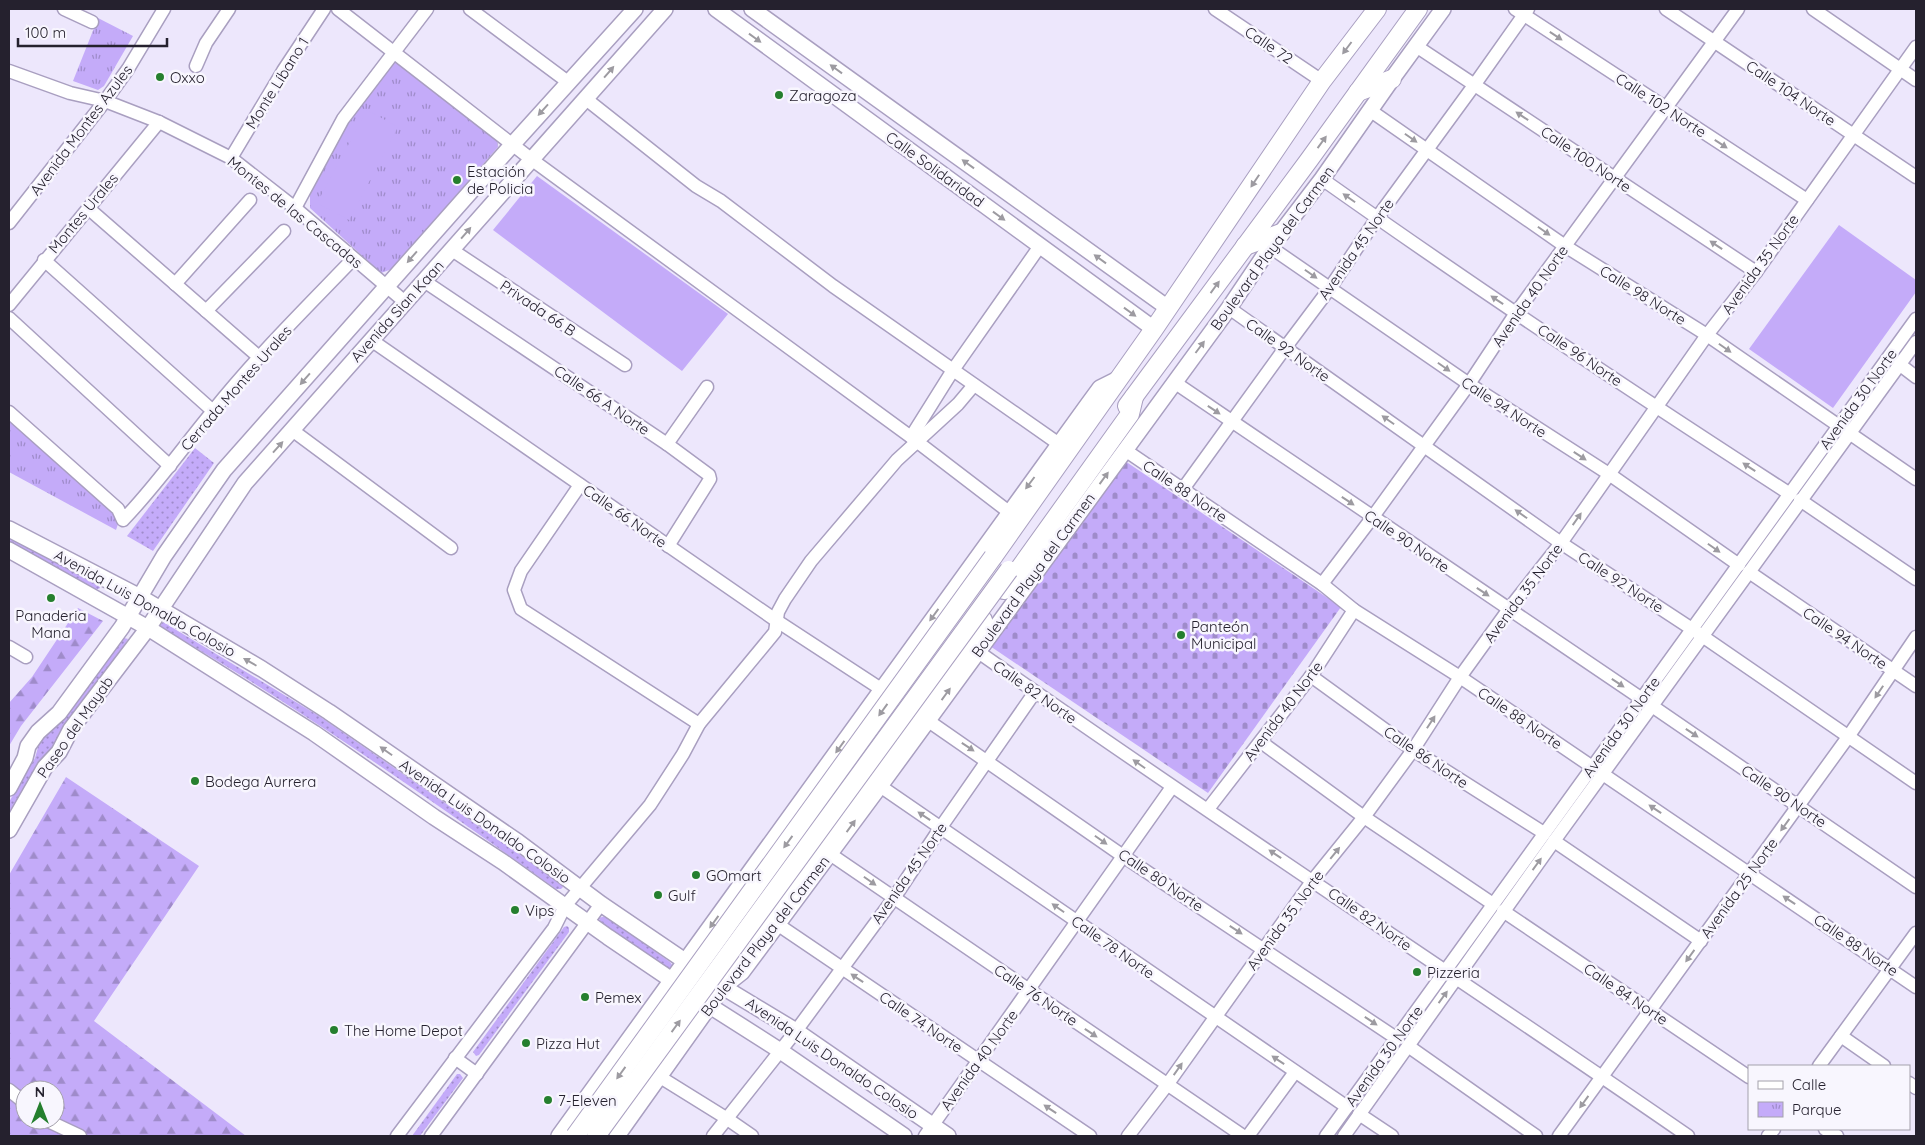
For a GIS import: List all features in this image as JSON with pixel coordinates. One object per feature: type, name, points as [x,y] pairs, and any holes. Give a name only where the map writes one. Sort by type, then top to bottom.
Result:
[{"type":"highway","points":[[576,1136],[993,557],[1154,329],[1322,82],[1377,9]]},
{"type":"highway","points":[[596,1136],[1418,9]]},
{"type":"highway","points":[[1358,92],[1392,79]]},
{"type":"highway","points":[[1244,246],[1276,240]]},
{"type":"highway","points":[[723,987],[730,966],[772,920],[883,760],[1130,414],[1134,397]]},
{"type":"main road","name":"Avenida Sian Kaan","points":[[128,618],[164,556],[224,470],[635,9]]},
{"type":"main road","name":"Avenida Sian Kaan","points":[[148,628],[245,483],[665,9]]},
{"type":"main road","name":"Calle Solidaridad","points":[[716,9],[1154,329]]},
{"type":"main road","name":"Calle Solidaridad","points":[[752,9],[1168,308]]},
{"type":"main road","name":"Boulevard Playa del Carmen","points":[[772,920],[830,854],[1229,308],[1443,9]]},
{"type":"main road","points":[[1040,246],[1056,228]]},
{"type":"main road","points":[[1064,264],[1080,245]]},
{"type":"main road","points":[[559,1136],[1100,388],[1118,379]]},
{"type":"main road","name":"Avenida Luis Donaldo Colosio","points":[[9,529],[140,597],[262,669],[329,712],[582,888],[601,904],[723,987],[796,1031],[928,1131],[948,1136]]},
{"type":"main road","points":[[179,535],[200,549]]},
{"type":"main road","name":"Avenida Luis Donaldo Colosio","points":[[9,550],[148,628],[314,733],[672,981],[779,1050],[904,1136]]},
{"type":"main road","name":"Paseo del Mayab","points":[[9,788],[25,758],[28,746],[38,732],[59,713],[128,618]]},
{"type":"main road","name":"Paseo del Mayab","points":[[9,830],[45,767],[59,752],[71,729],[148,628]]},
{"type":"main road","points":[[731,898],[733,906],[741,918],[772,920]]},
{"type":"main road","name":"Boulevard Playa del Carmen","points":[[617,1136],[723,987]]},
{"type":"main road","points":[[620,1053],[629,1051],[650,1059],[660,1077]]},
{"type":"street","name":"Avenida Montes Azules","points":[[9,223],[106,101],[128,69],[164,9]]},
{"type":"street","points":[[196,66],[206,44],[229,9]]},
{"type":"street","name":"Monte Líbano 1","points":[[231,158],[324,9]]},
{"type":"street","points":[[338,9],[512,145],[914,439],[1009,512]]},
{"type":"street","points":[[295,208],[343,119],[393,51],[427,9]]},
{"type":"street","points":[[470,9],[568,82]]},
{"type":"street","name":"Calle 72","points":[[1215,9],[1322,82]]},
{"type":"street","name":"Calle 104 Norte","points":[[1666,9],[1916,177]]},
{"type":"street","name":"Avenida 40 Norte","points":[[1322,584],[1469,384],[1516,313],[1616,179],[1738,9]]},
{"type":"street","points":[[1813,9],[1916,80]]},
{"type":"street","points":[[72,10],[92,22]]},
{"type":"street","name":"Avenida 45 Norte","points":[[1183,489],[1330,288],[1426,149],[1475,84],[1522,11]]},
{"type":"street","name":"Calle 102 Norte","points":[[1522,11],[1807,200]]},
{"type":"street","name":"Calle 100 Norte","points":[[1416,46],[1756,272]]},
{"type":"street","name":"Avenida 35 Norte","points":[[1128,1136],[1167,1085],[1313,880],[1364,817],[1413,750],[1460,677],[1509,609],[1561,543],[1656,407],[1756,272],[1916,48]]},
{"type":"street","name":"Montes de las Cascadas","points":[[9,70],[70,92],[106,101],[159,122],[231,158],[295,208],[405,302]]},
{"type":"street","points":[[586,99],[696,186],[721,201],[833,286],[1059,444]]},
{"type":"street","name":"Calle 98 Norte","points":[[1371,111],[1565,246],[1707,336],[1916,478]]},
{"type":"street","name":"Montes Urales","points":[[9,303],[159,122]]},
{"type":"street","name":"Calle 96 Norte","points":[[1322,179],[1516,313],[1916,579]]},
{"type":"street","points":[[175,284],[250,200]]},
{"type":"street","points":[[88,208],[259,357]]},
{"type":"street","points":[[206,311],[284,231]]},
{"type":"street","name":"Calle 94 Norte","points":[[1276,240],[1330,288],[1469,384],[1609,474],[1916,686]]},
{"type":"street","points":[[397,1136],[554,928],[566,906],[650,805],[683,754],[699,724],[775,632],[778,612],[811,561],[914,439],[953,370],[1040,246]]},
{"type":"street","name":"Privada 66 B","points":[[452,250],[625,365]]},
{"type":"street","name":"Cerrada Montes Urales","points":[[9,414],[118,509],[123,520],[160,480],[212,411],[259,357],[353,259]]},
{"type":"street","points":[[44,260],[212,411]]},
{"type":"street","name":"Calle 66 A Norte","points":[[424,281],[667,444],[709,475],[710,480],[668,546]]},
{"type":"street","name":"Calle 92 Norte","points":[[1229,308],[1561,543],[1697,632],[1916,784]]},
{"type":"street","points":[[9,318],[170,466]]},
{"type":"street","name":"Avenida 30 Norte","points":[[1326,1136],[1444,971],[1498,908],[1844,430],[1916,319]]},
{"type":"street","name":"Calle 66 Norte","points":[[371,340],[777,621],[881,689]]},
{"type":"street","name":"Avenida 30 Norte","points":[[1844,430],[1916,342]]},
{"type":"street","points":[[1899,364],[1916,377]]},
{"type":"street","name":"Calle 90 Norte","points":[[1174,382],[1916,886]]},
{"type":"street","points":[[914,439],[958,404],[974,385]]},
{"type":"street","points":[[667,444],[707,387]]},
{"type":"street","points":[[292,430],[451,548]]},
{"type":"street","name":"Calle 88 Norte","points":[[1125,450],[1322,584],[1354,610],[1460,677],[1916,987]]},
{"type":"street","points":[[580,485],[521,571],[514,590],[520,609],[699,724]]},
{"type":"street","name":"Avenida 40 Norte","points":[[1208,809],[1311,676],[1354,610]]},
{"type":"street","name":"Avenida 25 Norte","points":[[1559,1136],[1848,737],[1916,637]]},
{"type":"street","points":[[9,648],[26,657]]},
{"type":"street","name":"Calle 82 Norte","points":[[977,652],[1172,787],[1313,880],[1688,1136]]},
{"type":"street","name":"Calle 86 Norte","points":[[1311,676],[1413,750],[1549,837],[1701,941]]},
{"type":"street","name":"Avenida 45 Norte","points":[[713,1136],[779,1050],[796,1031],[894,898],[1035,692]]},
{"type":"street","name":"Calle 80 Norte","points":[[928,720],[1123,856],[1396,1038]]},
{"type":"street","name":"Calle 84 Norte","points":[[1261,742],[1364,817],[1748,1076]]},
{"type":"street","name":"Calle 78 Norte","points":[[880,786],[1347,1107]]},
{"type":"street","name":"Avenida 40 Norte","points":[[928,1131],[1172,787]]},
{"type":"street","name":"Calle 76 Norte","points":[[830,854],[1243,1136]]},
{"type":"street","points":[[431,1136],[601,904]]},
{"type":"street","name":"Avenida 30 Norte","points":[[1344,1136],[1456,979],[1498,908]]},
{"type":"street","name":"Calle 74 Norte","points":[[772,920],[1090,1136]]},
{"type":"street","points":[[1820,1065],[1916,933]]},
{"type":"street","points":[[1841,1036],[1883,1065]]},
{"type":"street","points":[[1408,1046],[1536,1136]]},
{"type":"street","points":[[455,1058],[476,1074]]},
{"type":"street","points":[[1248,1136],[1295,1072]]},
{"type":"street","points":[[660,1077],[752,1136]]},
{"type":"street","points":[[1360,1114],[1392,1136]]},
{"type":"street","points":[[65,1129],[80,1136]]},
{"type":"green space","points":[[98,18],[133,36],[104,86],[98,90],[73,81]]},
{"type":"green space","points":[[395,63],[401,64],[497,139],[498,147],[392,269],[381,273],[310,208],[310,195],[348,122],[389,66]]},
{"type":"green space","points":[[367,110],[398,127],[349,220],[317,203]]},
{"type":"green space","points":[[537,176],[728,314],[682,371],[493,230]]},
{"type":"green space","points":[[1839,225],[1916,280],[1916,292],[1833,408],[1749,349]]},
{"type":"green space","points":[[9,418],[111,506],[118,524],[116,530],[9,472]]},
{"type":"green space","points":[[195,448],[214,463],[153,551],[127,536]]},
{"type":"green space","points":[[1122,459],[1341,607],[1208,793],[987,644]]},
{"type":"green space","points":[[9,536],[99,584],[100,588],[96,590],[9,543]]},
{"type":"green space","points":[[78,608],[103,621],[21,726],[9,746],[9,703],[32,677]]},
{"type":"green space","points":[[163,622],[319,716],[561,883],[563,887],[556,889],[313,721],[162,628],[160,625]]},
{"type":"green space","points":[[124,638],[128,639],[59,733],[54,748],[37,766],[9,813],[9,802],[35,758],[40,740],[65,718]]},
{"type":"green space","points":[[66,777],[199,866],[94,1021],[246,1136],[9,1136],[9,875]]},
{"type":"green space","points":[[605,916],[673,966],[670,969],[666,968],[600,922],[599,918]]},
{"type":"green space","points":[[567,926],[569,932],[479,1055],[476,1056],[473,1052],[564,927]]},
{"type":"green space","points":[[457,1074],[460,1074],[463,1078],[420,1136],[412,1136]]},
{"type":"place","name":"Oxxo","points":[[160,77]]},
{"type":"place","name":"Zaragoza","points":[[779,95]]},
{"type":"place","name":"Estación de Policia","points":[[457,180]]},
{"type":"place","name":"Panaderia Mana","points":[[51,598]]},
{"type":"place","name":"Panteón Municipal","points":[[1181,635]]},
{"type":"place","name":"Bodega Aurrera","points":[[195,781]]},
{"type":"place","name":"GOmart","points":[[696,875]]},
{"type":"place","name":"Gulf","points":[[658,895]]},
{"type":"place","name":"Vips","points":[[515,910]]},
{"type":"place","name":"Pizzeria","points":[[1417,972]]},
{"type":"place","name":"Pemex","points":[[585,997]]},
{"type":"place","name":"The Home Depot","points":[[334,1030]]},
{"type":"place","name":"Pizza Hut","points":[[526,1043]]},
{"type":"place","name":"7-Eleven","points":[[548,1100]]}]
